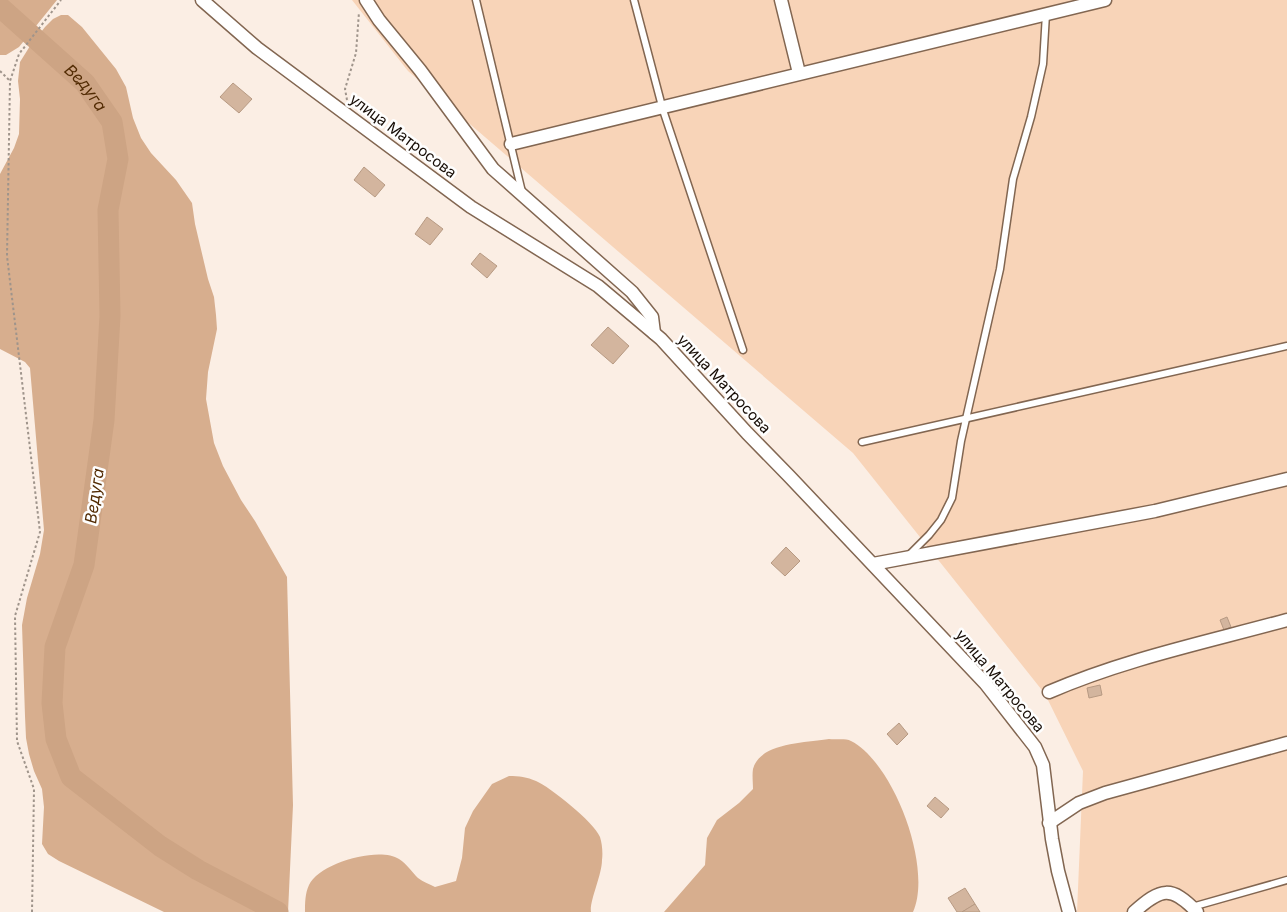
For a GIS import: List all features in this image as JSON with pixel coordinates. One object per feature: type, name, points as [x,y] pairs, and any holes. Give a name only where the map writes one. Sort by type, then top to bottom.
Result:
[{"type":"street","name":"улица Матросова","points":[[202,0],[257,48],[471,207],[598,286],[654,333],[985,683],[1035,747],[1043,764],[1049,823],[1058,871],[1069,912]]},
{"type":"street","points":[[781,0],[799,73]]},
{"type":"street","points":[[511,144],[1046,14],[1080,3],[1105,0]]},
{"type":"street","points":[[362,5],[379,20],[493,169],[632,292],[652,317],[654,333]]},
{"type":"street","points":[[872,564],[1155,511],[1287,479]]},
{"type":"street","points":[[1050,692],[1087,676],[1122,665],[1287,620]]},
{"type":"street","points":[[1049,823],[1079,803],[1105,793],[1287,743]]},
{"type":"street","points":[[1134,912],[1159,894],[1168,892],[1176,894],[1194,909]]},
{"type":"lane","points":[[476,0],[523,196]]},
{"type":"lane","points":[[634,0],[662,106],[743,350]]},
{"type":"lane","points":[[906,558],[941,520],[952,498],[961,441],[1000,269],[1013,179],[1031,117],[1043,64],[1046,14]]},
{"type":"lane","points":[[862,442],[1287,346]]},
{"type":"lane","points":[[1194,909],[1287,880]]},
{"type":"path","points":[[32,912],[34,789],[17,741],[15,616],[40,532],[7,256],[10,81],[19,54],[61,0]]},
{"type":"path","points":[[353,119],[346,100],[345,89],[356,53],[362,5]]},
{"type":"path","points":[[0,71],[10,81]]},
{"type":"shaded area","points":[[0,0],[57,0],[19,47],[6,55],[0,55]]},
{"type":"shaded area","points":[[352,0],[1287,0],[1287,912],[1077,912],[1083,771],[1045,694],[853,453],[408,71]]},
{"type":"shaded area","points":[[61,15],[68,15],[82,27],[116,69],[126,87],[133,118],[141,138],[151,153],[176,180],[192,203],[195,224],[214,297],[216,315],[217,329],[208,372],[206,399],[214,443],[223,466],[241,500],[287,577],[293,805],[288,912],[164,912],[59,861],[48,854],[42,844],[44,807],[42,789],[34,771],[26,738],[22,625],[27,598],[40,554],[44,530],[30,368],[25,362],[0,349],[0,174],[19,134],[20,99],[18,81],[20,62],[45,27],[53,19]]},
{"type":"shaded area","points":[[829,739],[849,740],[867,753],[882,771],[895,793],[906,818],[914,844],[918,870],[918,893],[913,912],[664,912],[705,865],[707,838],[717,820],[753,789],[753,769],[757,760],[765,753],[785,745]]},
{"type":"shaded area","points":[[509,776],[536,781],[561,797],[589,823],[600,837],[602,848],[601,866],[591,912],[305,912],[307,891],[315,877],[337,864],[364,856],[390,855],[399,859],[422,881],[435,887],[456,881],[462,858],[465,828],[473,811],[492,784]]},
{"type":"building","points":[[233,83],[252,99],[239,113],[220,97]]},
{"type":"building","points":[[364,167],[385,185],[375,197],[354,180]]},
{"type":"building","points":[[427,217],[443,229],[430,245],[415,234]]},
{"type":"building","points":[[480,253],[497,266],[487,278],[471,264]]},
{"type":"building","points":[[608,327],[629,346],[613,364],[591,345]]},
{"type":"building","points":[[786,547],[800,561],[785,576],[771,563]]},
{"type":"building","points":[[1227,617],[1231,627],[1224,630],[1220,620]]},
{"type":"building","points":[[1100,685],[1102,695],[1089,698],[1087,688]]},
{"type":"building","points":[[899,723],[908,734],[897,745],[887,734]]},
{"type":"building","points":[[935,797],[949,809],[941,818],[927,806]]},
{"type":"building","points":[[965,888],[975,904],[962,912],[957,912],[948,898]]},
{"type":"building","points":[[975,904],[980,912],[962,912]]},
{"type":"waterway","name":"Ведуга","points":[[0,7],[85,83],[112,122],[118,159],[108,210],[110,316],[104,420],[84,565],[55,647],[52,703],[56,739],[71,777],[160,846],[198,870],[278,912]]}]
